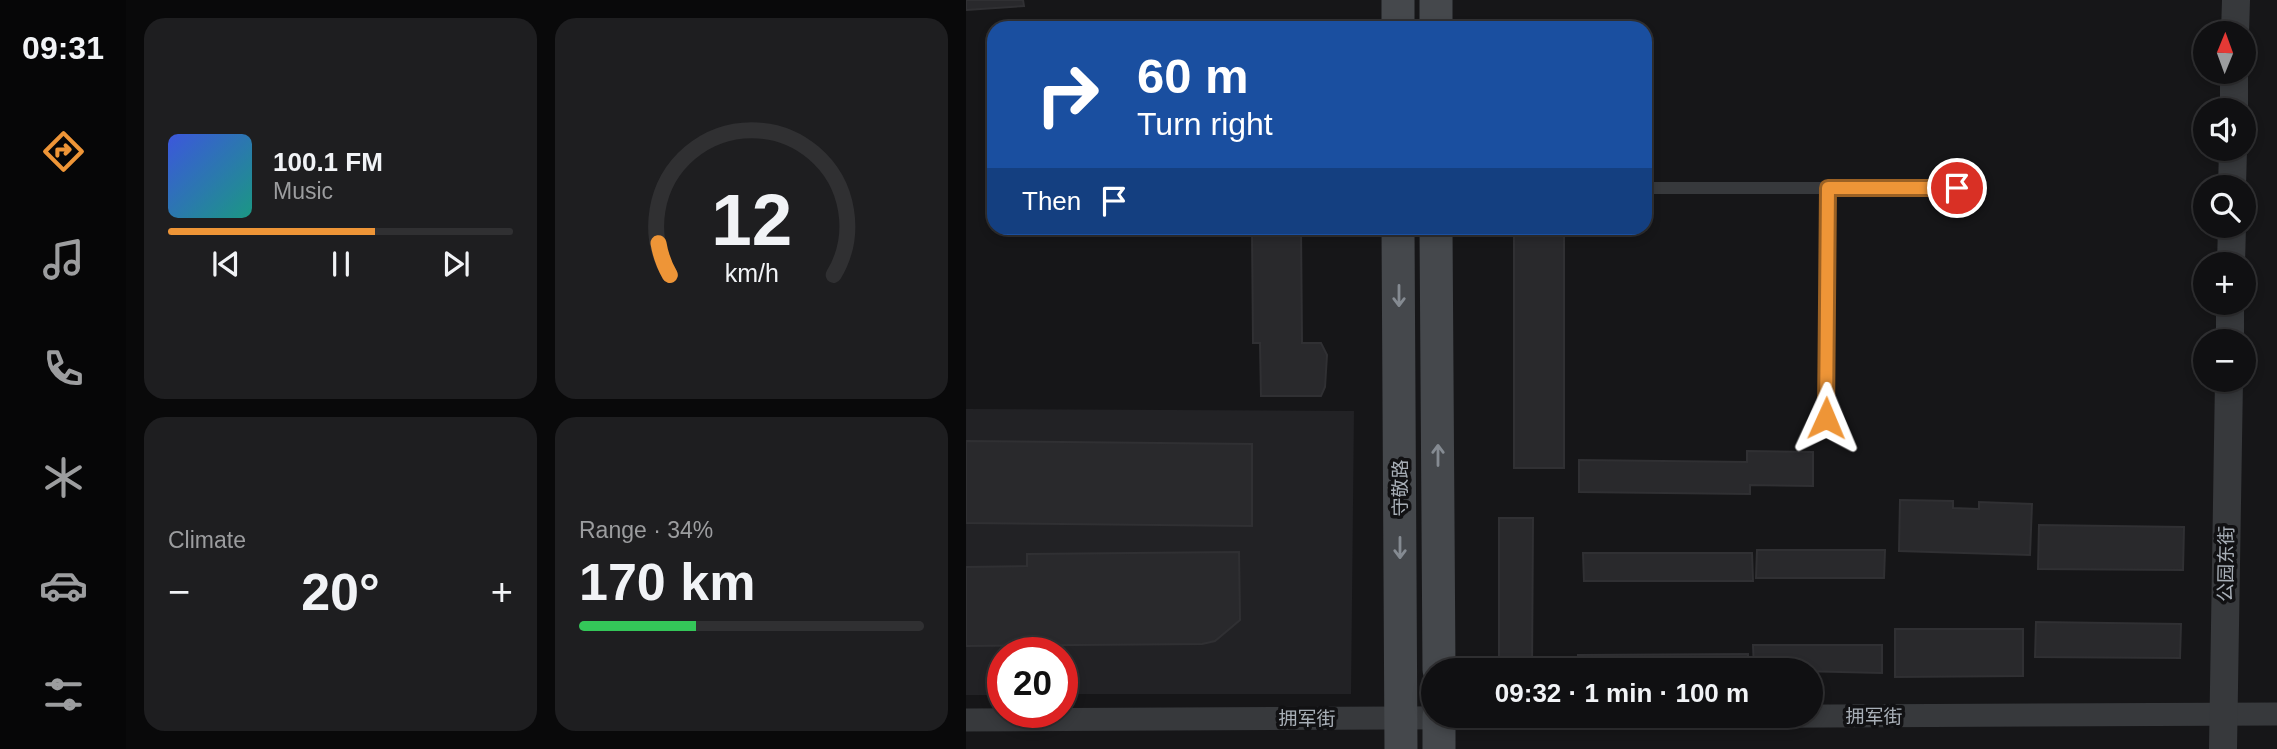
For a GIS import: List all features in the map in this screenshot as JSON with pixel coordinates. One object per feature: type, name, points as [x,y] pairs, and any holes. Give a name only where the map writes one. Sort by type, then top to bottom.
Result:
[{"type":"main road","points":[[1398,0],[1398,21]]},
{"type":"main road","points":[[1436,0],[1436,21]]},
{"type":"main road","name":"守敬路","points":[[1398,235],[1401,734]]},
{"type":"main road","name":"守敬路","points":[[1436,235],[1439,658]]},
{"type":"street","points":[[2235,21],[2236,0]]},
{"type":"street","name":"公园东街","points":[[2222,749],[2229,392]]},
{"type":"street","name":"拥军街","points":[[1823,722],[2277,714]]},
{"type":"street","name":"拥军街","points":[[966,720],[1401,734],[1439,728]]},
{"type":"lane","points":[[1652,188],[1957,188]]},
{"type":"lane","points":[[1826,418],[1828,188]]},
{"type":"shaded area","points":[[966,409],[1354,411],[1351,694],[1078,694],[1078,637],[987,637],[987,695],[966,695]]},
{"type":"building","points":[[966,0],[1023,0],[1024,6],[966,10]]},
{"type":"building","points":[[1252,235],[1301,235],[1302,343],[1321,343],[1327,355],[1325,387],[1321,396],[1261,396],[1260,343],[1253,343]]},
{"type":"building","points":[[1514,235],[1564,235],[1564,468],[1514,468]]},
{"type":"building","points":[[966,441],[1252,444],[1252,526],[966,523]]},
{"type":"building","points":[[1747,451],[1813,452],[1813,486],[1750,485],[1750,494],[1579,492],[1579,460],[1747,462]]},
{"type":"building","points":[[1900,500],[1953,501],[1953,508],[1979,509],[1979,502],[2032,504],[2030,555],[1899,551]]},
{"type":"building","points":[[1499,518],[1533,518],[1532,658],[1499,658]]},
{"type":"building","points":[[2039,525],[2184,527],[2183,570],[2038,569]]},
{"type":"building","points":[[1757,550],[1885,550],[1884,578],[1756,578]]},
{"type":"building","points":[[1239,552],[1240,620],[1215,641],[1202,644],[1078,645],[1078,637],[987,637],[987,646],[966,646],[966,567],[1027,566],[1027,554]]},
{"type":"building","points":[[1583,553],[1752,553],[1753,581],[1584,581]]},
{"type":"building","points":[[2036,622],[2181,624],[2180,658],[2035,657]]},
{"type":"building","points":[[1895,629],[2023,629],[2023,676],[1895,677]]},
{"type":"building","points":[[1753,645],[1882,645],[1882,673],[1823,672],[1823,658],[1754,658]]},
{"type":"building","points":[[1748,654],[1748,658],[1578,658],[1578,655]]},
{"type":"route","points":[[1826,418],[1828,188],[1957,188]]}]
